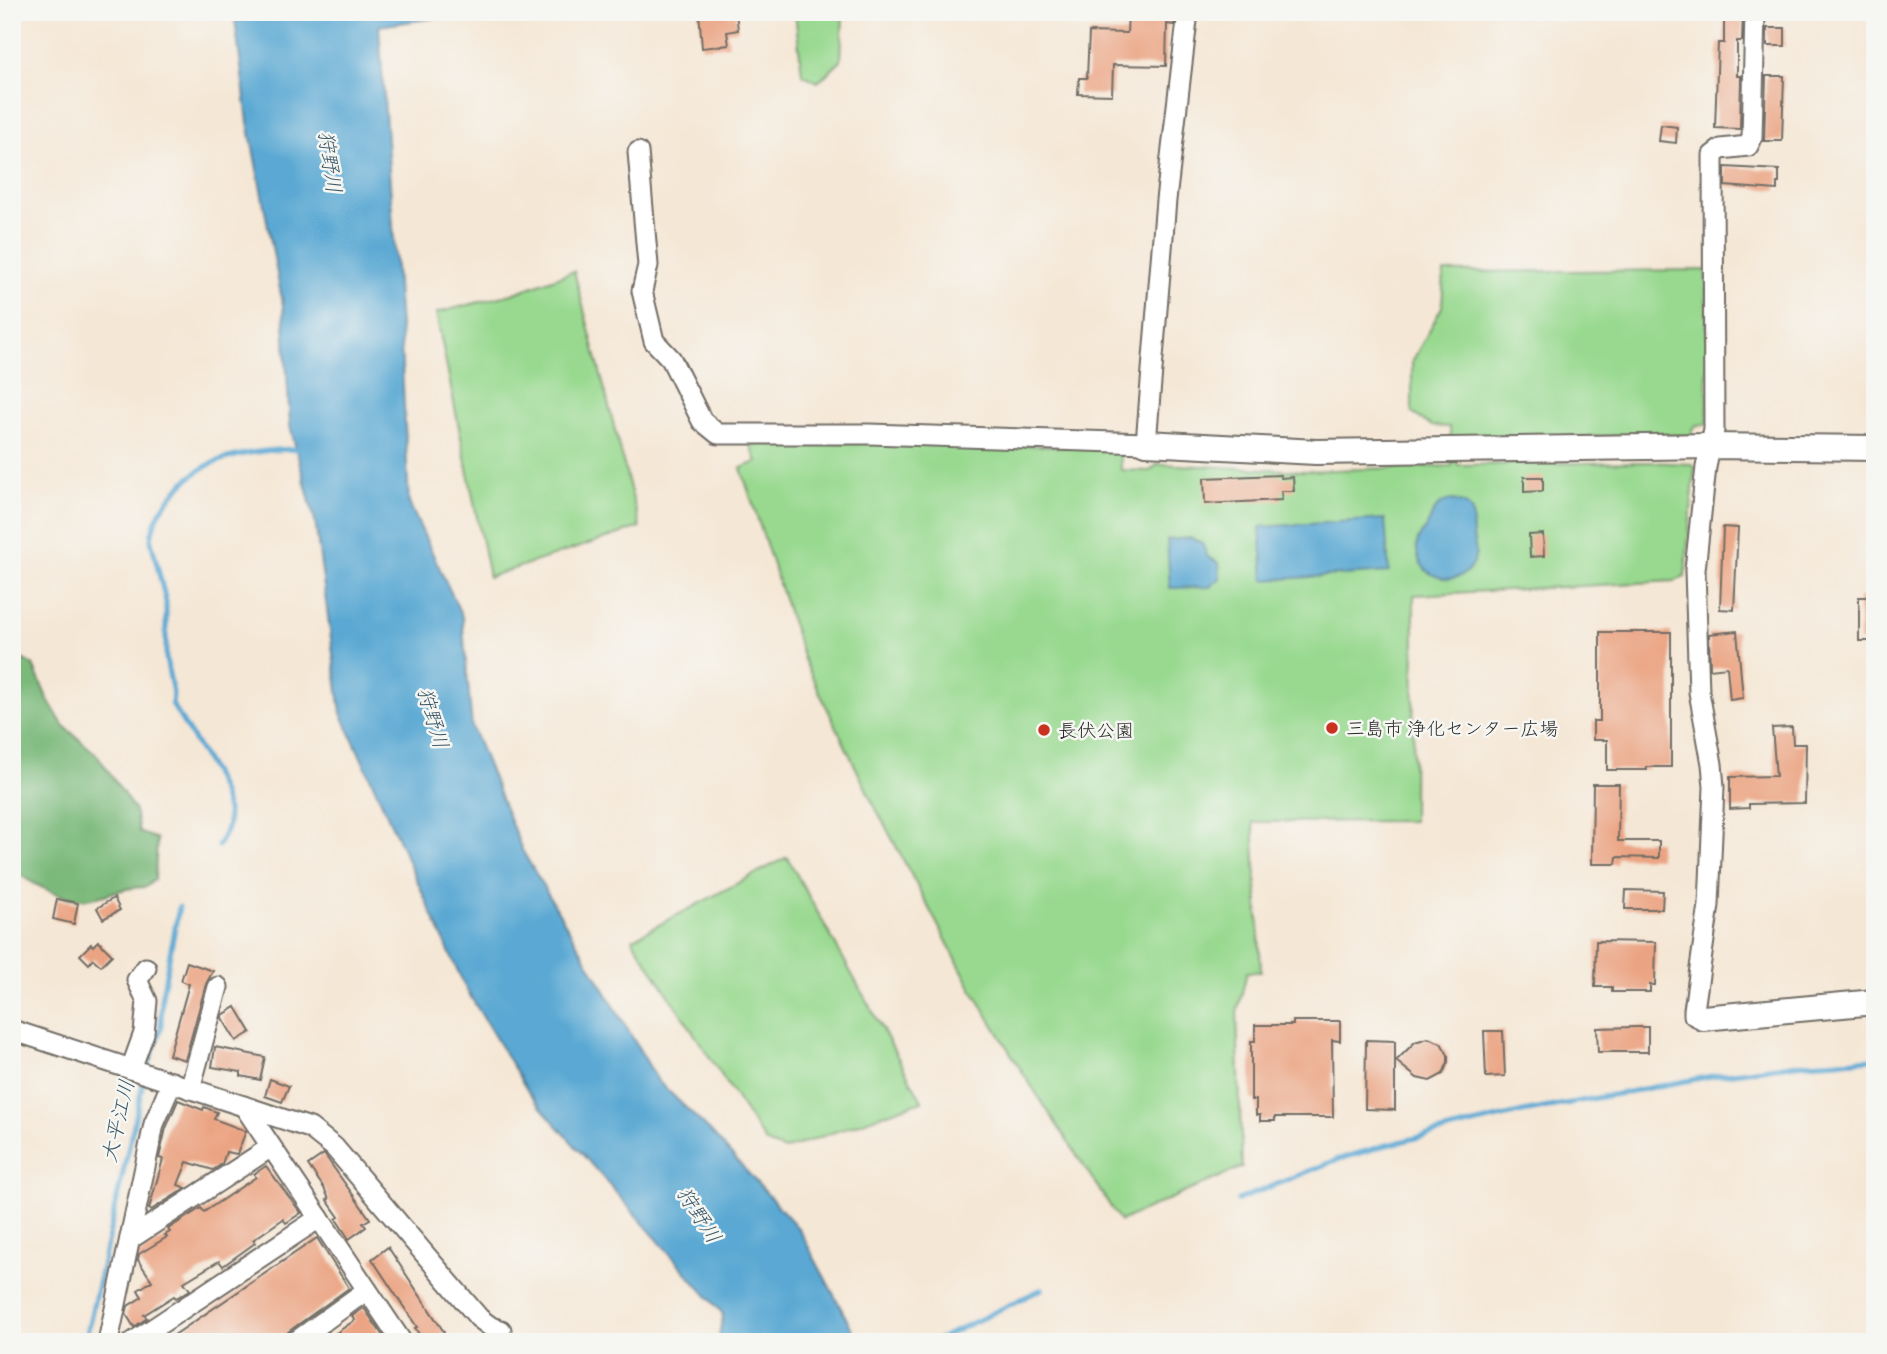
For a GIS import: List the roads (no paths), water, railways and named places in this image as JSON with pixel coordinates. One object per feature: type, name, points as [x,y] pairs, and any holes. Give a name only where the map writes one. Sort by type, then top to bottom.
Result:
[{"type":"street","points":[[1146,443],[1166,200],[1188,12]]},
{"type":"street","points":[[1755,12],[1752,138],[1748,146],[1721,149],[1713,155],[1714,429],[1706,467],[1695,570],[1699,692],[1714,787],[1709,905],[1694,1015],[1703,1018],[1875,1002]]},
{"type":"street","points":[[638,152],[648,265],[642,292],[654,341],[671,359],[702,421],[718,434],[869,434],[1146,443],[1316,452],[1711,446],[1875,448]]},
{"type":"street","points":[[133,1070],[144,1033],[147,1002],[137,980],[146,968]]},
{"type":"street","points":[[108,1342],[155,1124],[218,987]]},
{"type":"street","points":[[12,1030],[310,1128],[326,1138],[479,1318],[491,1327],[501,1330]]},
{"type":"street","points":[[244,1106],[402,1342]]},
{"type":"street","points":[[130,1239],[271,1147]]},
{"type":"street","points":[[133,1342],[318,1218]]},
{"type":"street","points":[[295,1342],[367,1290]]},
{"type":"water","name":"狩野川","points":[[234,12],[477,12],[379,26],[400,326],[409,503],[462,616],[472,727],[522,850],[658,1081],[710,1131],[799,1229],[859,1342],[718,1342],[723,1314],[530,1095],[466,989],[341,713],[315,521],[290,426],[283,305],[248,122]]},
{"type":"water","points":[[1452,500],[1466,505],[1472,512],[1476,554],[1472,565],[1461,576],[1438,577],[1424,568],[1418,557],[1417,545],[1436,508]]},
{"type":"water","points":[[1385,519],[1389,572],[1264,580],[1260,527]]},
{"type":"water","points":[[1191,538],[1202,543],[1207,556],[1219,563],[1220,578],[1210,587],[1170,588],[1167,540]]},
{"type":"waterway","name":"大平江川","points":[[218,846],[228,824],[226,807],[215,777],[172,704],[173,693],[166,659],[166,602],[151,540],[159,514],[167,502],[200,471],[224,459],[272,450],[301,449]]},
{"type":"waterway","name":"大平江川","points":[[147,1069],[161,1028],[162,995],[179,907]]},
{"type":"waterway","points":[[1238,1200],[1336,1160],[1523,1112],[1712,1076],[1805,1063],[1875,1059]]},
{"type":"waterway","name":"大平江川","points":[[85,1342],[144,1079]]},
{"type":"waterway","points":[[933,1342],[1042,1289]]},
{"type":"place","name":"三島市 浄化センター広場","points":[[1332,728]]},
{"type":"place","name":"長伏公園","points":[[1044,730]]}]
